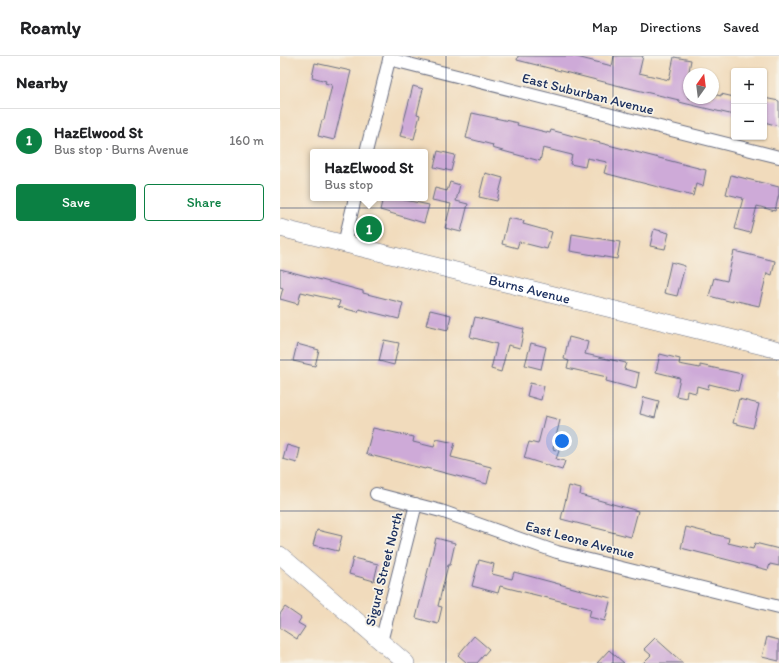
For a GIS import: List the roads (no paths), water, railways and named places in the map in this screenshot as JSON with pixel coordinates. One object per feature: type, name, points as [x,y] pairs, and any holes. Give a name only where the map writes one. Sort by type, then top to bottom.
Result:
[{"type":"street","points":[[367,149],[389,58]]},
{"type":"street","name":"East Suburban Avenue","points":[[389,58],[779,157]]},
{"type":"street","points":[[344,244],[354,201]]},
{"type":"street","name":"Burns Avenue","points":[[280,228],[779,350]]},
{"type":"street","name":"East Leone Avenue","points":[[376,494],[441,511],[557,552],[779,607]]},
{"type":"street","name":"Sigurd Street North","points":[[381,642],[416,504]]},
{"type":"street","points":[[280,555],[406,663]]},
{"type":"place","name":"HazElwood St","points":[[369,229]]}]
